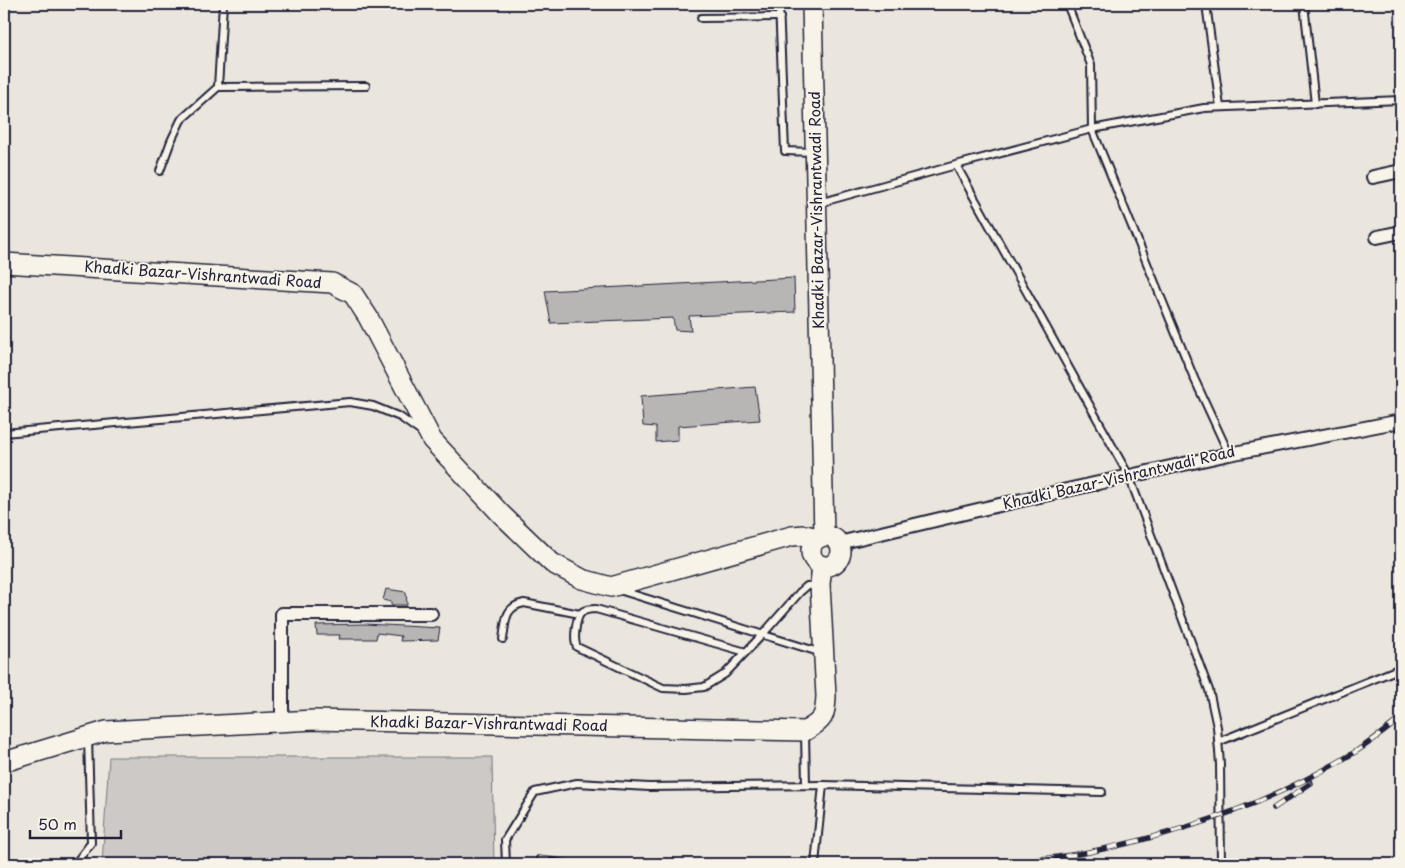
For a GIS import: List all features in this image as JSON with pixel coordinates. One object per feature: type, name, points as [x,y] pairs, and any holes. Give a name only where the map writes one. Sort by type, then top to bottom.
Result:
[{"type":"street","name":"Khadki Bazar-Vishrantwadi Road","points":[[812,4],[827,539]]},
{"type":"street","points":[[1373,177],[1401,171]]},
{"type":"street","points":[[1377,237],[1401,232]]},
{"type":"street","name":"Khadki Bazar-Vishrantwadi Road","points":[[4,263],[332,283],[352,294],[368,317],[432,440],[501,514],[552,562],[582,579],[611,587],[792,536],[805,535],[827,539],[986,508],[1229,454],[1401,421]]},
{"type":"street","points":[[827,539],[841,549],[841,555],[834,564],[822,566],[813,559],[811,547],[814,541],[827,539]]},
{"type":"street","points":[[805,730],[818,724],[825,713],[826,696],[820,584],[822,566]]},
{"type":"street","points":[[282,722],[282,614],[431,614]]},
{"type":"street","name":"Khadki Bazar-Vishrantwadi Road","points":[[4,762],[106,731],[314,720],[805,730]]},
{"type":"lane","points":[[218,87],[223,4]]},
{"type":"lane","points":[[779,4],[785,151],[816,152]]},
{"type":"lane","points":[[1067,4],[1091,65],[1092,129],[1194,378],[1229,454]]},
{"type":"lane","points":[[1206,4],[1220,107]]},
{"type":"lane","points":[[1304,4],[1315,104]]},
{"type":"lane","points":[[701,18],[780,17]]},
{"type":"lane","points":[[160,171],[181,120],[218,87],[366,86]]},
{"type":"lane","points":[[817,204],[1092,129],[1204,108],[1401,100]]},
{"type":"lane","points":[[956,165],[1129,476],[1209,690],[1217,726],[1220,764],[1221,864]]},
{"type":"lane","points":[[4,434],[350,402],[373,406],[400,417],[432,440]]},
{"type":"lane","points":[[746,652],[596,609],[586,609],[580,614],[574,635],[574,642],[578,647],[663,688],[686,689],[704,687],[725,674],[746,652],[763,634],[800,592],[807,586],[820,584]]},
{"type":"lane","points":[[611,587],[824,654]]},
{"type":"lane","points":[[503,639],[509,611],[516,605],[524,603],[580,614]]},
{"type":"lane","points":[[1218,742],[1401,668]]},
{"type":"lane","points":[[805,730],[806,785]]},
{"type":"lane","points":[[75,864],[91,843],[88,737]]},
{"type":"lane","points":[[506,864],[505,840],[535,792],[577,783],[649,787],[823,785],[1102,792]]},
{"type":"lane","points":[[816,864],[823,785]]},
{"type":"shaded area","points":[[109,757],[492,757],[494,864],[102,864]]},
{"type":"building","points":[[794,278],[795,312],[689,316],[691,331],[675,330],[673,318],[551,323],[545,291]]},
{"type":"building","points":[[755,387],[760,420],[678,426],[678,440],[656,442],[656,427],[643,426],[641,396]]},
{"type":"building","points":[[386,589],[406,592],[407,605],[391,605],[391,602],[383,600]]},
{"type":"building","points":[[365,624],[440,628],[438,640],[400,641],[401,636],[377,633],[376,639],[339,639],[340,635],[317,635],[316,625]]},
{"type":"railway","points":[[999,864],[1089,852],[1158,835],[1226,814],[1260,801],[1324,770],[1361,748],[1401,718]]},
{"type":"railway","points":[[1274,808],[1311,783]]},
{"type":"railway","points":[[538,858],[578,864]]},
{"type":"railway","points":[[1067,864],[1087,862],[1210,862]]}]
